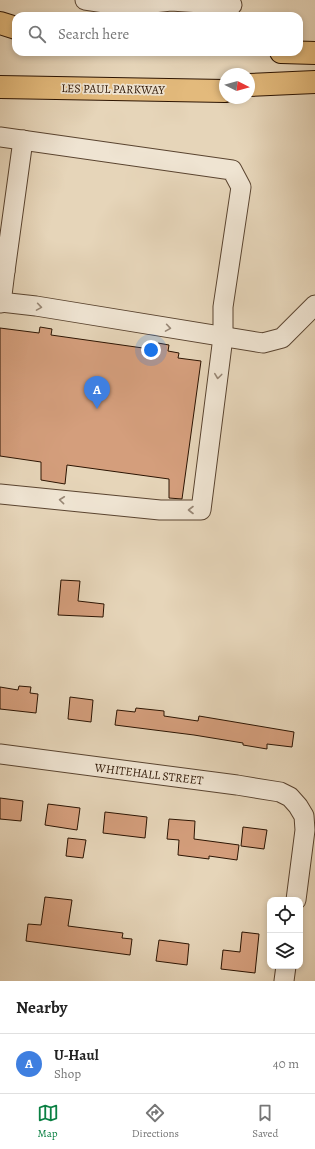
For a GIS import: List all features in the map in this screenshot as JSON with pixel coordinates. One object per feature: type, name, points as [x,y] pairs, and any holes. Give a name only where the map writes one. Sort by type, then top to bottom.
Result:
[{"type":"main road","points":[[0,23],[12,27]]},
{"type":"main road","points":[[303,53],[315,53]]},
{"type":"main road","points":[[255,85],[315,82]]},
{"type":"main road","name":"LES PAUL PARKWAY","points":[[1,87],[219,91]]},
{"type":"main road","points":[[174,89],[219,87]]},
{"type":"main road","points":[[255,92],[315,94]]},
{"type":"street","points":[[85,0],[125,6],[171,1],[232,4]]},
{"type":"street","points":[[0,137],[232,170],[241,187],[223,308],[223,337],[201,510],[160,510],[0,494]]},
{"type":"street","points":[[23,140],[2,271],[0,303],[36,306],[263,343],[282,338],[315,304]]},
{"type":"street","name":"WHITEHALL STREET","points":[[0,754],[280,792],[294,802],[304,816],[306,830],[296,897]]},
{"type":"street","points":[[284,981],[286,969]]},
{"type":"building","points":[[40,327],[52,329],[51,335],[157,350],[158,343],[169,345],[168,351],[179,353],[178,358],[201,361],[182,499],[169,498],[169,479],[67,465],[65,484],[41,480],[41,462],[0,456],[0,328],[39,333]]},
{"type":"building","points":[[61,580],[80,581],[78,601],[104,604],[103,617],[58,615]]},
{"type":"building","points":[[19,686],[31,687],[30,693],[38,694],[36,713],[0,709],[0,687],[18,690]]},
{"type":"building","points":[[70,697],[93,700],[91,722],[68,719]]},
{"type":"building","points":[[136,708],[164,711],[164,716],[198,721],[199,716],[294,732],[292,747],[267,744],[267,749],[243,745],[243,743],[194,735],[115,725],[117,710],[135,712]]},
{"type":"building","points":[[0,798],[23,801],[21,821],[0,819]]},
{"type":"building","points":[[48,804],[80,808],[77,830],[45,825]]},
{"type":"building","points":[[105,812],[147,817],[145,838],[103,833]]},
{"type":"building","points":[[169,819],[195,821],[194,839],[239,845],[237,860],[209,856],[209,859],[178,855],[179,840],[167,839]]},
{"type":"building","points":[[243,827],[267,830],[264,849],[241,846]]},
{"type":"building","points":[[68,838],[86,840],[83,858],[66,856]]},
{"type":"building","points":[[45,897],[72,900],[68,926],[123,933],[122,938],[132,939],[130,955],[26,941],[28,924],[41,925]]},
{"type":"building","points":[[242,932],[259,934],[255,973],[221,969],[223,950],[240,952]]},
{"type":"building","points":[[159,940],[189,944],[187,965],[156,961]]},
{"type":"place","name":"U-Haul","points":[[97,409]]}]
